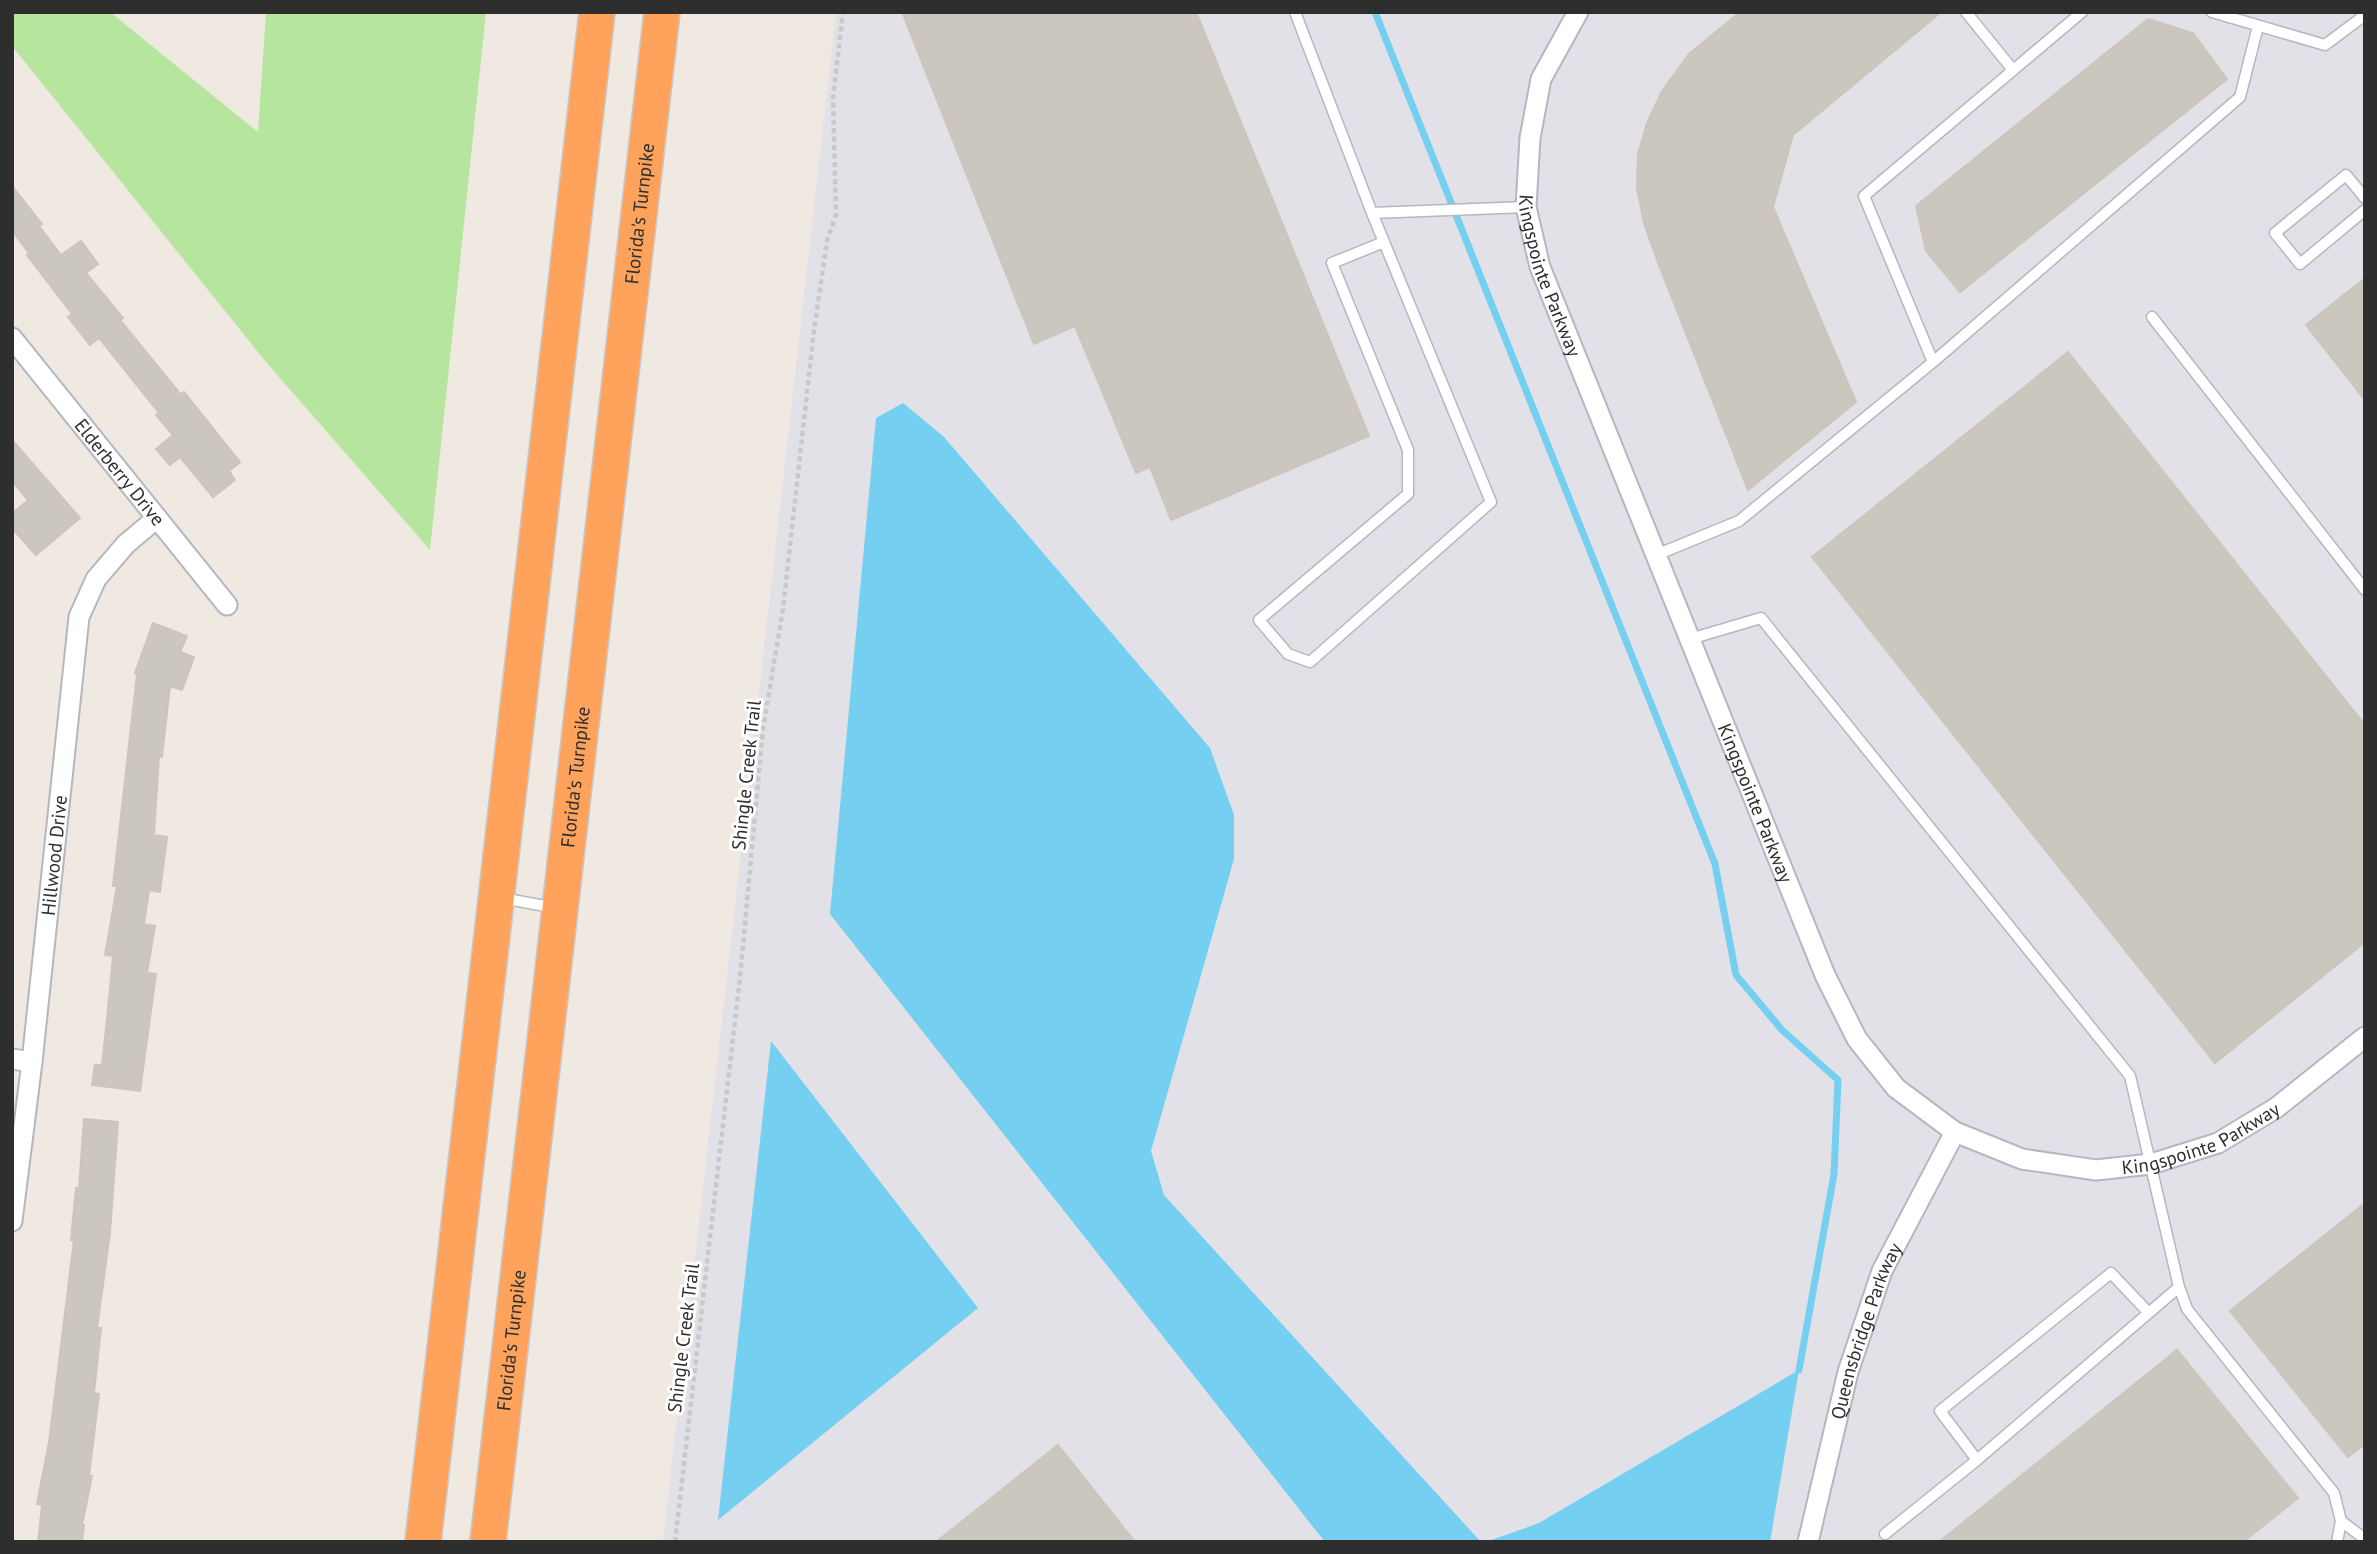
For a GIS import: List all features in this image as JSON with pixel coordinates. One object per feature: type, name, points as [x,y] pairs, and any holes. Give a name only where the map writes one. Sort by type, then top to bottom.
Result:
[{"type":"highway","points":[[423,1542],[597,12]]},
{"type":"highway","name":"Florida's Turnpike","points":[[488,1542],[662,12]]},
{"type":"street","name":"Kingspointe Parkway","points":[[1578,12],[1541,79],[1530,138],[1525,207],[1540,267],[1825,975],[1857,1039],[1896,1088],[1955,1132],[2022,1159],[2096,1170],[2151,1164],[2218,1143],[2276,1108],[2365,1037]]},
{"type":"street","name":"Elderberry Drive","points":[[12,338],[227,605]]},
{"type":"street","name":"Hillwood Drive","points":[[12,1221],[22,1061],[79,617],[96,579],[126,544],[156,518]]},
{"type":"street","name":"Queensbridge Parkway","points":[[1808,1542],[1848,1372],[1882,1271],[1955,1132]]},
{"type":"lane","points":[[1295,12],[1372,213],[1384,242],[1491,502],[1310,662],[1288,654],[1259,620],[1408,494],[1408,450],[1332,263],[1384,242]]},
{"type":"lane","points":[[1966,12],[2013,70]]},
{"type":"lane","points":[[1933,362],[1864,196],[2082,12]]},
{"type":"lane","points":[[2212,12],[2325,45],[2365,15]]},
{"type":"lane","points":[[1656,555],[1739,521],[1933,362],[2240,97],[2258,26]]},
{"type":"lane","points":[[2362,191],[2346,175],[2275,233],[2300,264],[2365,210]]},
{"type":"lane","points":[[1372,213],[1525,207]]},
{"type":"lane","points":[[2152,317],[2365,590]]},
{"type":"lane","points":[[1690,639],[1761,618],[2130,1076],[2179,1287],[2187,1309],[2334,1493],[2341,1521],[2337,1542]]},
{"type":"lane","points":[[496,897],[560,909]]},
{"type":"lane","points":[[1977,1460],[1940,1411],[2111,1273],[2148,1312]]},
{"type":"lane","points":[[1885,1534],[1977,1460],[2179,1287]]},
{"type":"lane","points":[[2341,1521],[2365,1539]]},
{"type":"path","name":"Shingle Creek Trail","points":[[675,1542],[740,977],[763,729],[783,609],[823,266],[827,241],[836,214],[832,97],[843,12]]},
{"type":"shaded area","points":[[836,12],[2365,12],[2365,1542],[663,1542]]},
{"type":"green space","points":[[12,12],[110,12],[258,132],[266,12],[486,12],[430,550],[266,362],[12,46]]},
{"type":"water","points":[[903,403],[944,437],[1210,748],[1234,815],[1234,859],[1151,1151],[1164,1195],[1481,1542],[1325,1542],[830,914],[876,418]]},
{"type":"water","points":[[771,1041],[978,1308],[718,1520]]},
{"type":"water","points":[[1799,1370],[1770,1542],[1486,1542],[1539,1523]]},
{"type":"building","points":[[902,12],[1196,12],[1369,436],[1171,520],[1150,467],[1136,473],[1075,326],[1034,344]]},
{"type":"building","points":[[1740,12],[1941,12],[1793,135],[1773,207],[1856,402],[1748,490],[1657,260],[1644,223],[1637,188],[1638,154],[1647,123],[1662,91],[1689,54]]},
{"type":"building","points":[[2148,19],[2193,33],[2227,79],[1960,292],[1926,251],[1916,206]]},
{"type":"building","points":[[12,186],[42,224],[39,226],[61,255],[81,241],[98,264],[86,273],[181,395],[184,392],[240,462],[229,471],[235,480],[213,497],[180,457],[170,465],[156,449],[173,435],[156,415],[159,413],[99,338],[90,345],[68,317],[72,314],[27,255],[29,253],[12,231]]},
{"type":"building","points":[[2365,278],[2365,400],[2306,325]]},
{"type":"building","points":[[2068,352],[2365,725],[2365,942],[2215,1063],[1812,557]]},
{"type":"building","points":[[12,440],[80,518],[36,555],[12,528],[12,514],[28,500],[12,481]]},
{"type":"building","points":[[153,623],[187,636],[180,652],[194,657],[182,690],[170,686],[162,757],[159,756],[154,835],[167,837],[160,892],[149,890],[144,924],[155,926],[147,973],[156,974],[140,1091],[92,1085],[95,1065],[102,1065],[107,1019],[113,956],[105,955],[117,886],[113,886],[135,673]]},
{"type":"building","points":[[84,1119],[118,1122],[110,1233],[97,1328],[101,1328],[94,1393],[99,1394],[89,1476],[92,1476],[82,1525],[82,1542],[38,1542],[42,1505],[37,1504],[49,1442],[74,1240],[71,1240],[76,1188],[79,1188]]},
{"type":"building","points":[[2365,1203],[2365,1444],[2348,1457],[2230,1311]]},
{"type":"building","points":[[2177,1350],[2298,1498],[2243,1542],[1939,1542]]},
{"type":"building","points":[[1058,1445],[1135,1542],[936,1542]]},
{"type":"waterway","points":[[1375,12],[1715,864],[1736,975],[1782,1030],[1838,1080],[1834,1174],[1799,1370]]}]
